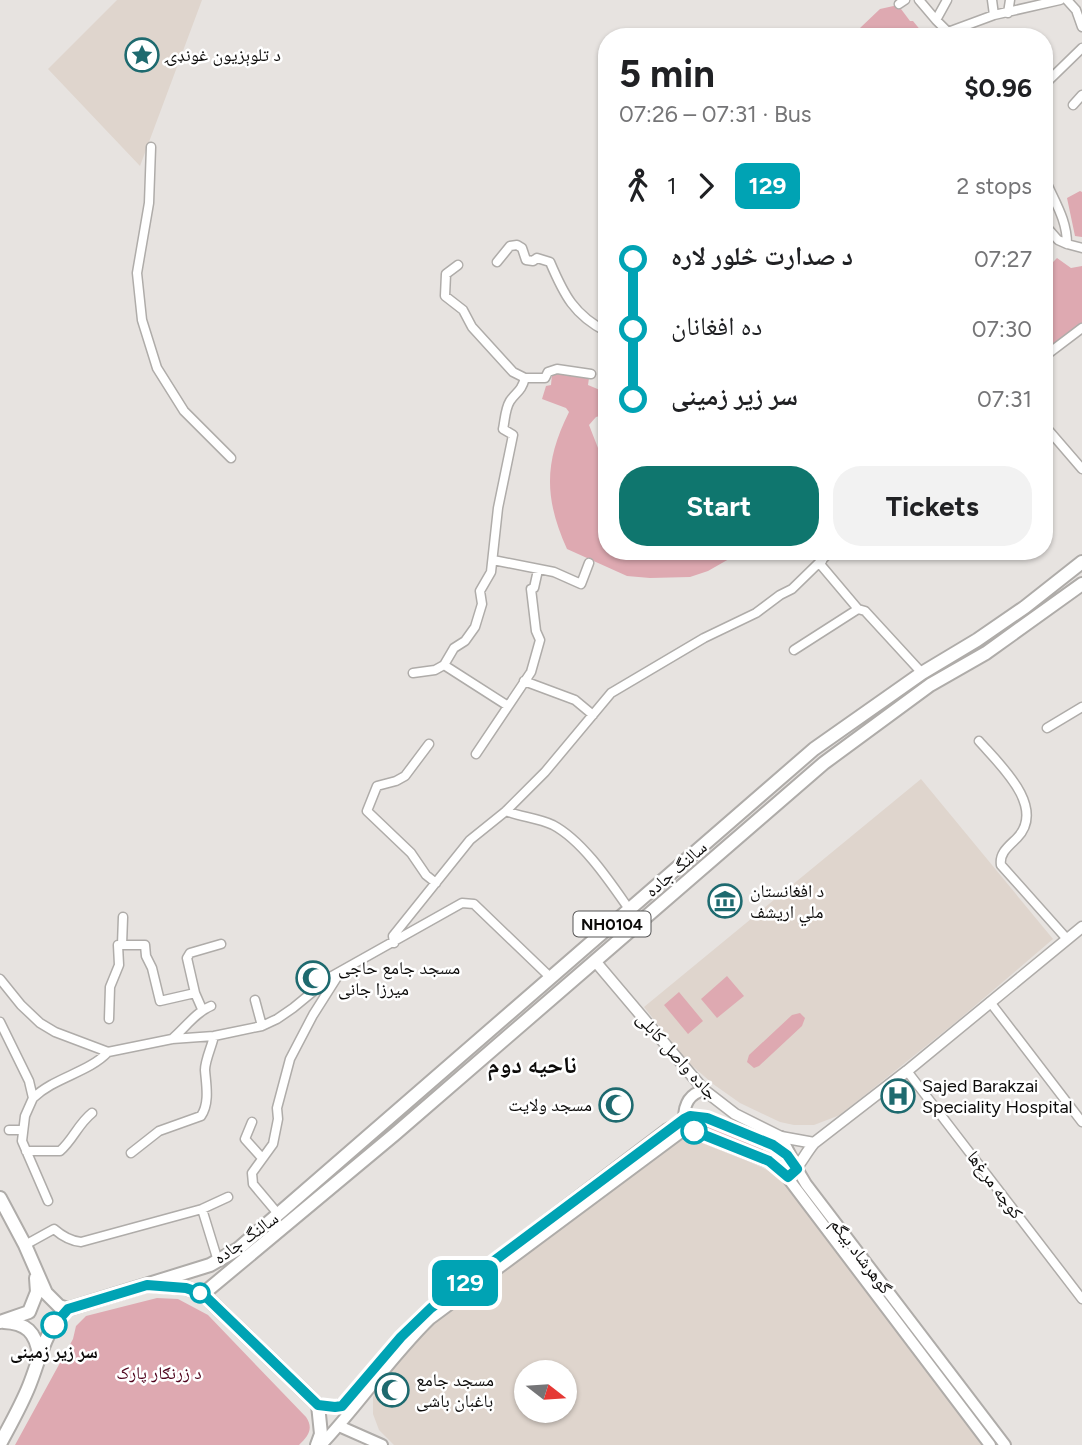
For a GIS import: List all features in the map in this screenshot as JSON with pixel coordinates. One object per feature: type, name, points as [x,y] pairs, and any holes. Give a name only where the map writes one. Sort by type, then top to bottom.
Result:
[{"type":"highway","name":"سالنگ جاده","points":[[147,1285],[218,1261],[238,1249],[814,749],[922,673],[1025,607],[1082,562]]},
{"type":"highway","name":"سالنگ جاده","points":[[203,1294],[325,1194],[824,763],[930,685],[986,653],[1080,590]]},
{"type":"highway","points":[[725,826],[736,839]]},
{"type":"highway","points":[[0,1198],[46,1293],[59,1306],[68,1309],[55,1323],[25,1396],[0,1444]]},
{"type":"highway","points":[[0,1322],[29,1311],[37,1292],[36,1272]]},
{"type":"highway","name":"NH0104","points":[[68,1309],[147,1285],[186,1288],[203,1294]]},
{"type":"highway","points":[[203,1294],[318,1405],[321,1434],[319,1445]]},
{"type":"highway","points":[[0,1322],[25,1325],[33,1334],[39,1358]]},
{"type":"main road","points":[[318,1405],[335,1407],[347,1403],[401,1337],[431,1308],[684,1119],[687,1101],[696,1092],[704,1090]]},
{"type":"main road","name":"گوهرشاد بیگم","points":[[684,1119],[690,1116],[707,1118],[773,1145],[787,1155],[1005,1445]]},
{"type":"main road","name":"گوهرشاد بیگم","points":[[340,1426],[430,1319],[680,1133],[690,1130],[769,1161],[788,1177],[990,1445]]},
{"type":"main road","points":[[781,1137],[796,1167]]},
{"type":"main road","points":[[319,1445],[340,1426],[382,1445]]},
{"type":"street","points":[[919,0],[943,28]]},
{"type":"street","points":[[936,20],[947,0]]},
{"type":"street","points":[[992,0],[994,15]]},
{"type":"street","points":[[1008,13],[1010,0]]},
{"type":"street","points":[[963,28],[994,15],[1060,0]]},
{"type":"street","points":[[1066,0],[1076,10],[1082,27]]},
{"type":"street","points":[[1053,76],[1082,48]]},
{"type":"street","points":[[1073,105],[1082,95]]},
{"type":"street","points":[[151,147],[149,202],[137,273],[142,320],[157,368],[184,411],[230,458]]},
{"type":"street","points":[[1053,198],[1062,211],[1068,244]]},
{"type":"street","points":[[1053,234],[1058,240],[1082,248]]},
{"type":"street","points":[[497,262],[510,246],[517,245],[522,248],[526,260],[533,261],[537,258],[550,262],[565,296],[588,322],[598,327]]},
{"type":"street","points":[[458,265],[446,274],[445,296],[463,310],[472,327],[513,372],[526,378],[545,378],[548,372],[556,369],[591,374]]},
{"type":"street","points":[[1053,350],[1082,328]]},
{"type":"street","points":[[413,673],[435,670],[444,665],[454,648],[465,641],[475,626],[482,604],[480,591],[491,572],[498,508],[513,435],[503,429],[505,414],[509,402],[522,391],[526,378]]},
{"type":"street","points":[[1053,435],[1082,469]]},
{"type":"street","points":[[493,560],[554,572],[581,584],[589,563]]},
{"type":"street","points":[[822,561],[820,564],[858,609],[865,611],[922,673]]},
{"type":"street","points":[[394,943],[393,936],[470,840],[506,811],[545,772],[611,693],[704,638],[756,613],[792,589],[822,561]]},
{"type":"street","points":[[476,754],[531,672],[540,640],[536,631],[531,589],[534,588],[538,570]]},
{"type":"street","points":[[794,650],[858,609]]},
{"type":"street","points":[[444,665],[508,706]]},
{"type":"street","points":[[524,681],[575,700],[593,715]]},
{"type":"street","points":[[1047,727],[1082,707]]},
{"type":"street","points":[[979,741],[1023,796],[1026,805],[1022,833],[1003,853],[1000,865],[1068,939]]},
{"type":"street","points":[[429,744],[405,776],[377,786],[367,811],[411,853],[426,875],[436,883]]},
{"type":"street","points":[[506,811],[553,825],[572,840],[598,867],[629,909]]},
{"type":"street","points":[[0,979],[40,1023],[55,1032],[108,1052],[172,1039],[214,1037],[262,1026],[293,1008],[318,986],[340,972],[462,903],[474,904],[550,977]]},
{"type":"street","points":[[122,945],[123,917]]},
{"type":"street","points":[[788,1177],[814,1143],[908,1071],[1082,927]]},
{"type":"street","points":[[202,1009],[195,993],[188,955],[221,944]]},
{"type":"street","points":[[109,1019],[110,987],[119,965],[116,946],[145,945],[160,1001],[195,993]]},
{"type":"street","name":"جاده واصل کابلی","points":[[595,961],[704,1090],[735,1114],[781,1137],[814,1143]]},
{"type":"street","points":[[279,1215],[253,1184],[252,1173],[272,1144],[278,1119],[277,1108],[290,1059],[340,972]]},
{"type":"street","points":[[255,1000],[262,1026]]},
{"type":"street","points":[[990,1003],[1082,1122]]},
{"type":"street","points":[[172,1039],[202,1009],[211,1006]]},
{"type":"street","points":[[0,1022],[29,1081],[33,1098],[22,1130],[22,1141],[48,1201]]},
{"type":"street","points":[[131,1153],[159,1131],[201,1116],[205,1110],[206,1099],[205,1069],[214,1037]]},
{"type":"street","points":[[33,1098],[55,1081],[99,1061],[108,1052]]},
{"type":"street","name":"کوچه مرغ‌ها","points":[[908,1071],[1082,1299]]},
{"type":"street","points":[[26,1151],[60,1151],[72,1140],[81,1121],[92,1113]]},
{"type":"street","points":[[252,1122],[245,1139],[262,1158]]},
{"type":"street","points":[[9,1130],[22,1130]]},
{"type":"street","points":[[25,1245],[54,1229],[73,1241],[81,1242],[202,1209],[228,1197]]},
{"type":"street","points":[[202,1209],[218,1261]]},
{"type":"shaded area","points":[[117,0],[202,0],[140,166],[48,69]]},
{"type":"shaded area","points":[[921,779],[1053,939],[956,1022],[840,1115],[814,1125],[794,1125],[780,1122],[740,1103],[688,1062],[644,1007]]},
{"type":"shaded area","points":[[698,1138],[780,1176],[983,1445],[394,1445],[379,1430],[373,1414],[373,1397],[378,1385],[428,1326],[669,1145],[683,1139]]},
{"type":"green space","points":[[898,5],[919,28],[860,28],[880,9]]},
{"type":"green space","points":[[1080,191],[1082,237],[1075,236],[1067,198]]},
{"type":"green space","points":[[1057,258],[1071,268],[1082,266],[1082,323],[1053,344],[1053,262]]},
{"type":"green space","points":[[552,374],[589,378],[588,385],[598,389],[598,416],[589,425],[598,448],[598,560],[727,560],[690,577],[650,578],[627,576],[567,549],[554,513],[550,480],[555,447],[569,412],[566,408],[542,399],[546,386],[551,385]]},
{"type":"green space","points":[[727,976],[744,996],[717,1018],[701,999]]},
{"type":"green space","points":[[679,992],[703,1021],[688,1034],[664,1005]]},
{"type":"green space","points":[[800,1013],[805,1018],[802,1026],[759,1066],[754,1068],[747,1062],[749,1055],[792,1015]]},
{"type":"green space","points":[[694,1122],[705,1122],[774,1151],[783,1159],[782,1162],[695,1126]]},
{"type":"green space","name":"د زرنګار پارک","points":[[157,1298],[178,1299],[208,1315],[306,1417],[310,1425],[305,1439],[299,1445],[15,1445],[73,1339],[76,1326],[86,1316]]},
{"type":"bus line","name":"129","points":[[54,1325],[68,1309],[147,1285],[186,1288],[203,1294],[318,1405],[342,1406],[401,1337],[431,1308],[684,1119],[690,1116],[707,1118],[773,1145],[787,1155],[797,1169],[788,1177],[769,1161],[694,1131]]},
{"type":"place","name":"د تلوېزیون غونډۍ","points":[[142,55]]},
{"type":"place","name":"د افغانستان ملي اریشف","points":[[725,901]]},
{"type":"place","name":"مسجد جامع حاجی میرزا جانی","points":[[313,978]]},
{"type":"place","name":"Sajed Barakzai Speciality Hospital","points":[[898,1096]]},
{"type":"place","name":"مسجد ولایت","points":[[616,1105]]},
{"type":"place","name":"سر زیر زمینی","points":[[54,1325]]},
{"type":"place","name":"مسجد جامع باغبان باشی","points":[[392,1390]]},
{"type":"district","name":"ناحیه دوم","points":[[532,1064]]}]
